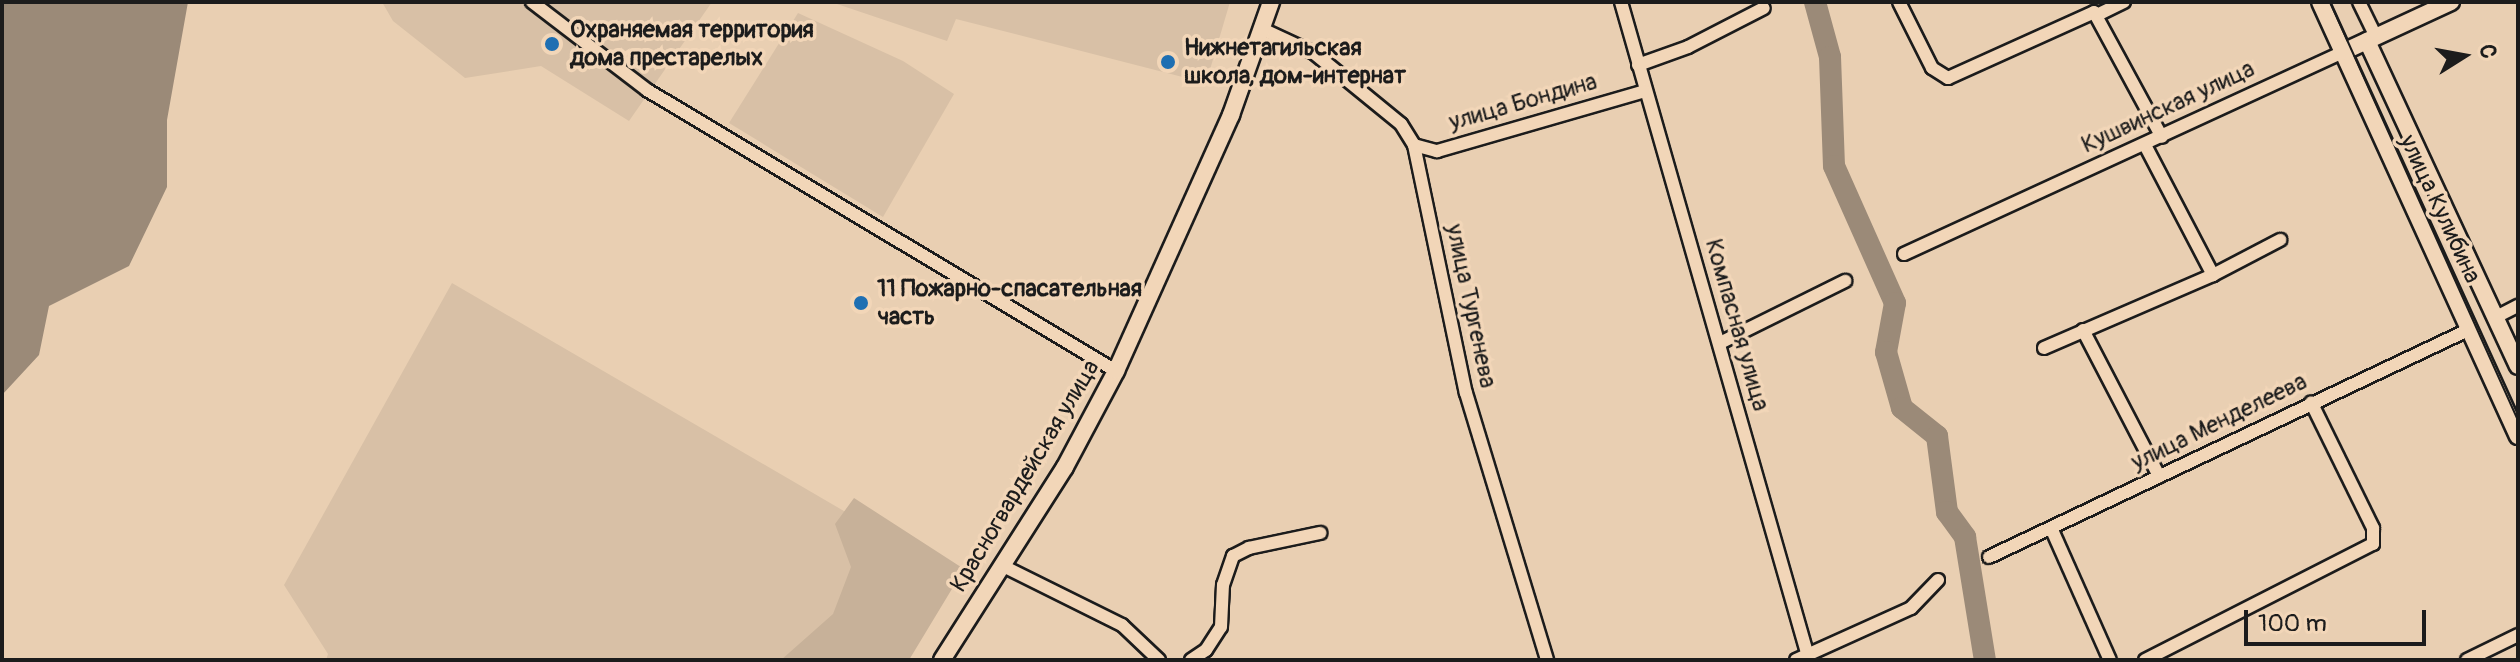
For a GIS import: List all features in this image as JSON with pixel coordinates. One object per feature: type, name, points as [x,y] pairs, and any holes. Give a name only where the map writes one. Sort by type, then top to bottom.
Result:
[{"type":"main road","name":"Красногвардейская улица","points":[[942,660],[1003,566],[1116,371],[1231,115],[1271,2]]},
{"type":"main road","name":"улица Кулибина","points":[[2320,2],[2518,436]]},
{"type":"main road","name":"Кушвинская улица","points":[[2343,52],[2451,2]]},
{"type":"main road","name":"улица Кулибина","points":[[2372,39],[2518,366]]},
{"type":"street","points":[[532,2],[647,90],[1116,371]]},
{"type":"street","name":"Компасная улица","points":[[1621,2],[1720,343],[1804,658]]},
{"type":"street","points":[[1899,2],[1932,68],[1948,78],[2085,13],[2097,15],[2124,2]]},
{"type":"street","points":[[2359,2],[2372,39]]},
{"type":"street","points":[[1638,65],[1688,47],[1764,8]]},
{"type":"street","points":[[2097,15],[2162,137]]},
{"type":"street","name":"улица Тургенева","points":[[1262,29],[1314,53],[1401,124],[1414,145],[1466,393],[1547,660]]},
{"type":"street","name":"Кушвинская улица","points":[[1904,254],[2343,52]]},
{"type":"street","name":"улица Бондина","points":[[1414,145],[1437,151],[1645,91]]},
{"type":"street","points":[[2145,145],[2213,275]]},
{"type":"street","points":[[2044,348],[2213,275],[2280,240]]},
{"type":"street","points":[[1720,343],[1845,281]]},
{"type":"street","points":[[2496,317],[2518,306]]},
{"type":"street","name":"улица Менделеева","points":[[1989,557],[2052,530],[2311,402],[2470,329]]},
{"type":"street","points":[[2083,330],[2159,476]]},
{"type":"street","points":[[2145,660],[2373,544],[2373,528],[2311,402]]},
{"type":"street","points":[[2052,530],[2110,660]]},
{"type":"street","points":[[1191,660],[1206,650],[1221,627],[1223,585],[1233,556],[1320,533]]},
{"type":"street","points":[[1003,566],[1122,625],[1159,660]]},
{"type":"street","points":[[1804,658],[1911,608],[1938,580]]},
{"type":"street","points":[[2467,660],[2518,635]]},
{"type":"shaded area","points":[[2,2],[188,2],[167,120],[167,187],[129,266],[49,306],[39,355],[2,395]]},
{"type":"shaded area","name":"Охраняемая территория дома престарелых","points":[[382,2],[712,2],[629,121],[541,66],[465,78],[393,21]]},
{"type":"shaded area","name":"Нижнетагильская школа, дом-интернат","points":[[831,2],[1230,2],[1206,83],[956,19],[947,41]]},
{"type":"shaded area","points":[[798,13],[903,61],[954,94],[883,217],[729,123]]},
{"type":"shaded area","points":[[452,283],[935,564],[879,660],[326,660],[328,654],[284,585]]},
{"type":"shaded area","points":[[854,498],[964,569],[909,660],[781,660],[833,614],[851,567],[835,524]]},
{"type":"waterway","points":[[1815,2],[1830,57],[1834,166],[1895,303],[1886,352],[1902,408],[1937,436],[1947,512],[1965,537],[1985,660]]},
{"type":"tram line","points":[[2330,2],[2518,420]]},
{"type":"place","name":"Охраняемая территория дома престарелых","points":[[552,44]]},
{"type":"place","name":"Нижнетагильская школа, дом-интернат","points":[[1168,62]]},
{"type":"place","name":"11 Пожарно-спасательная часть","points":[[861,303]]}]
